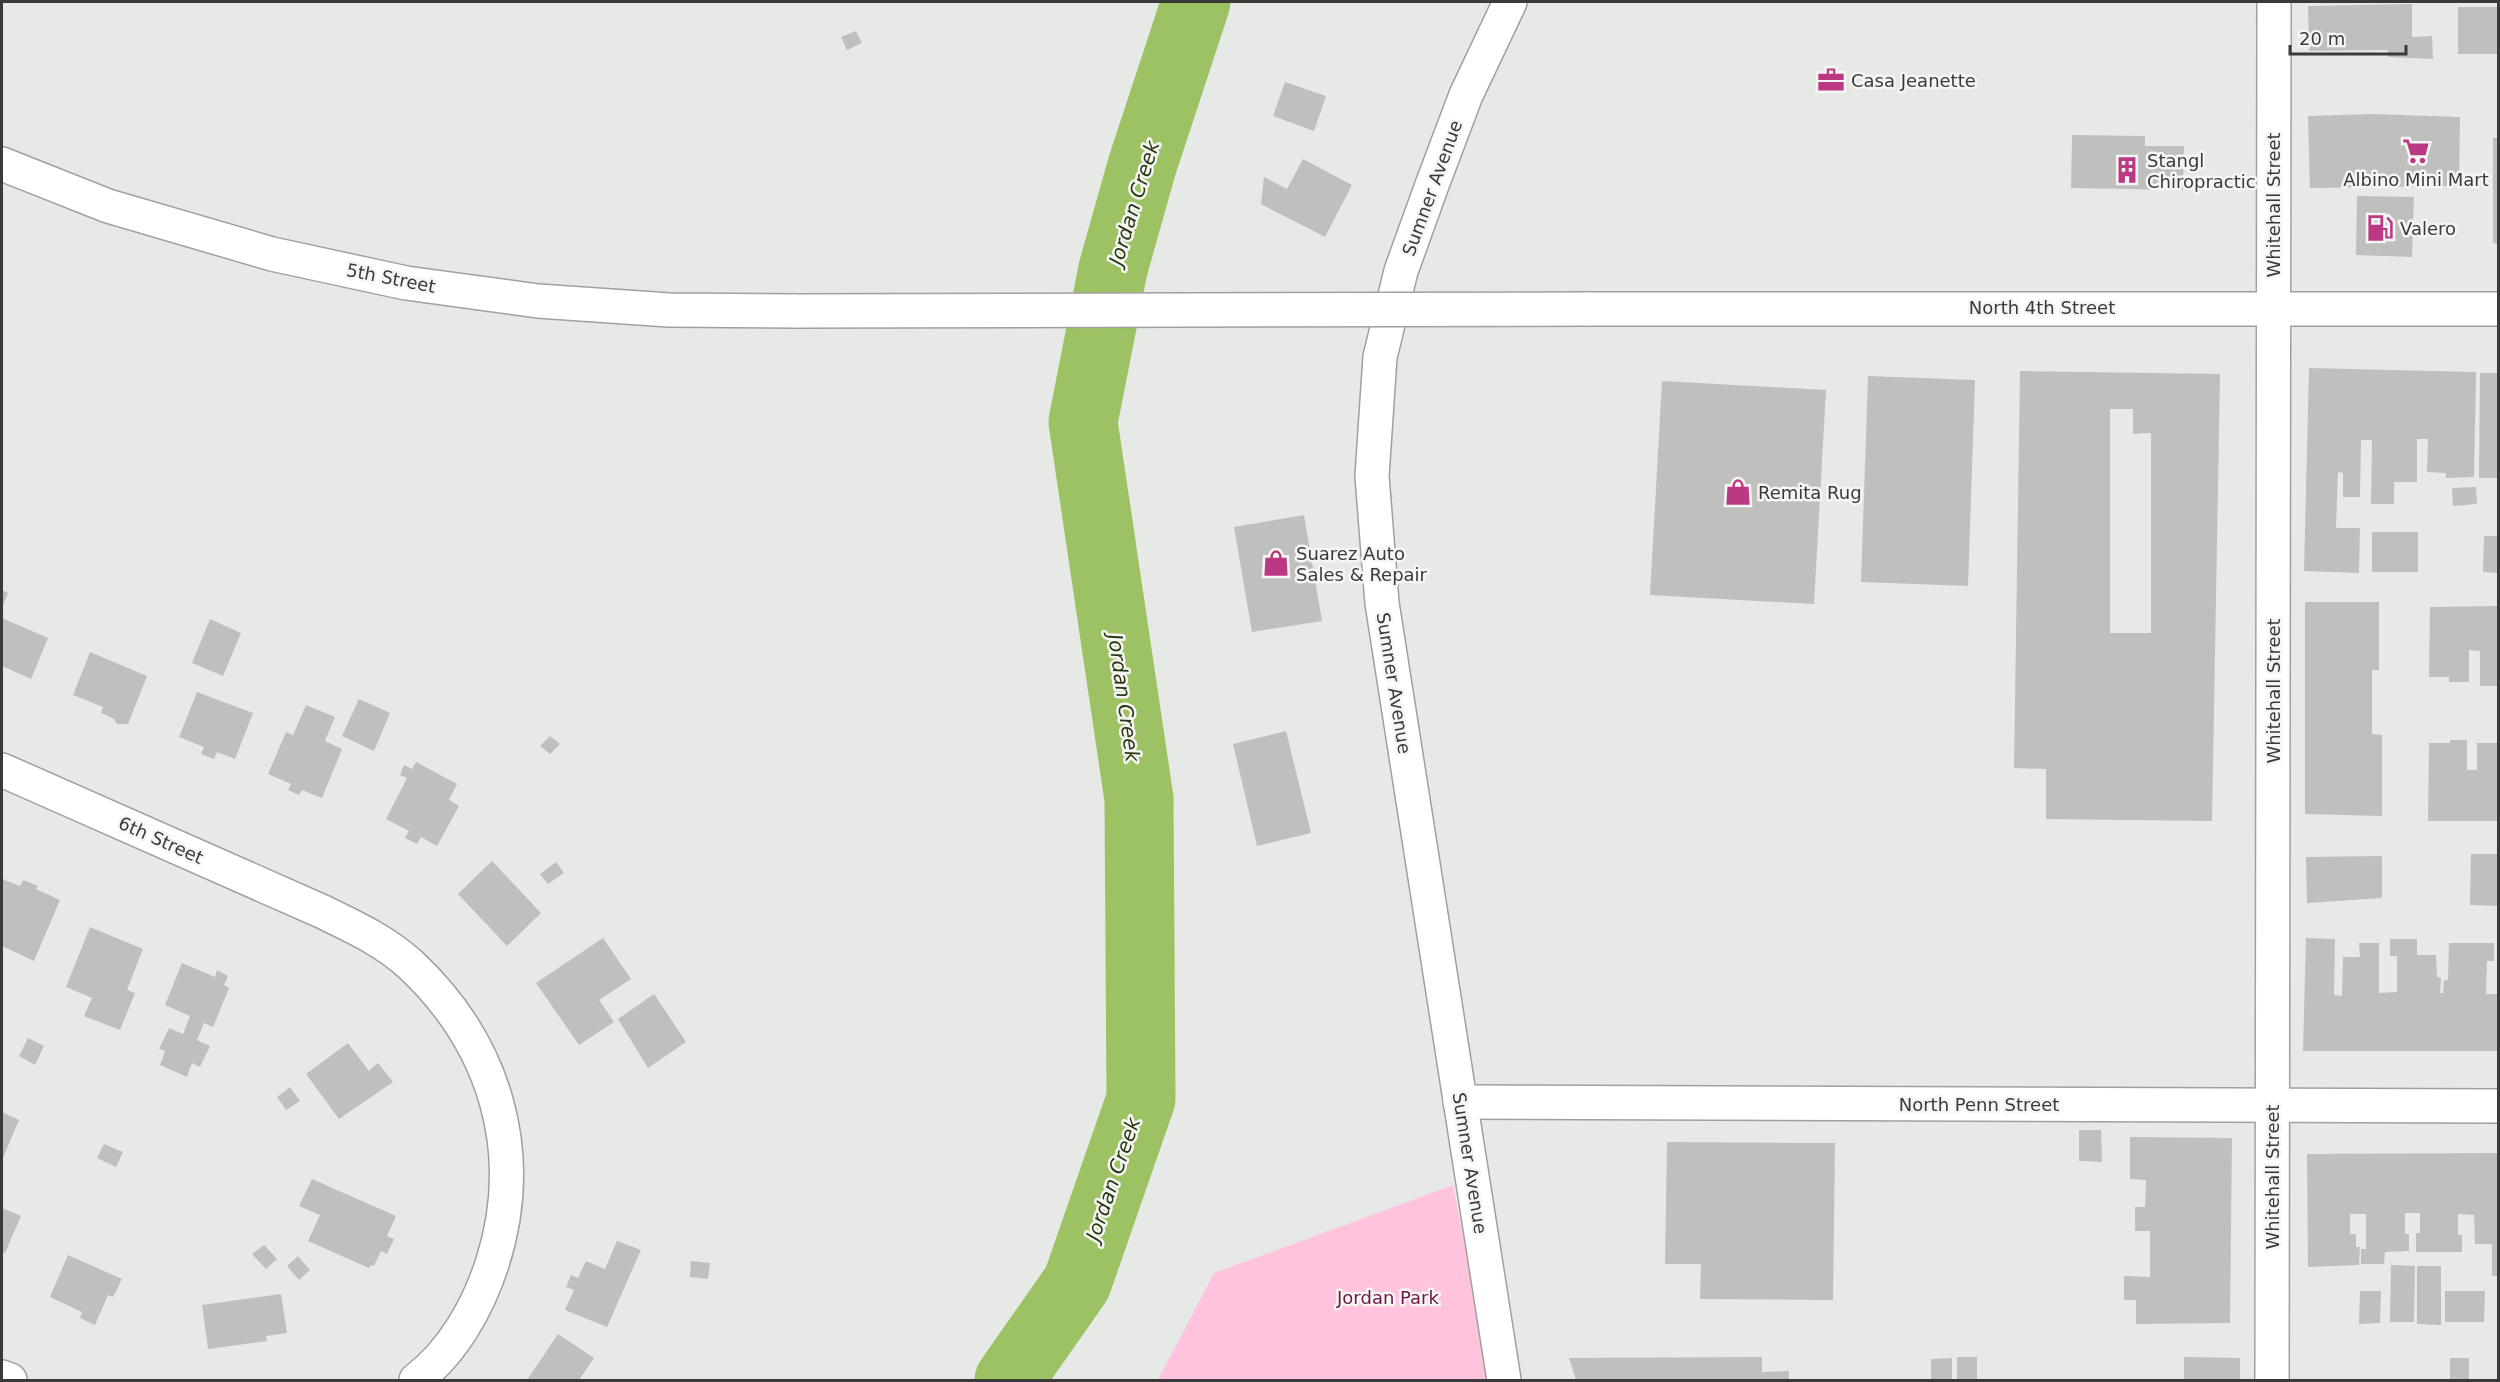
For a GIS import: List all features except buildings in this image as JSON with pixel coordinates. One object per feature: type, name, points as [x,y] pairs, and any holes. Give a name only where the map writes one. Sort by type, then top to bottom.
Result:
[{"type":"street","name":"Sumner Avenue","points":[[1503,1380],[1382,603],[1374,522],[1374,415],[1380,357],[1401,271],[1466,95],[1510,2]]},
{"type":"street","name":"Whitehall Street","points":[[2272,1380],[2274,2]]},
{"type":"street","name":"5th Street","points":[[2,164],[119,209],[272,254],[406,283],[550,302],[669,310],[796,311],[1586,309]]},
{"type":"street","name":"North 4th Street","points":[[1586,309],[2273,307],[2499,309]]},
{"type":"street","name":"6th Street","points":[[2,770],[371,935],[410,964],[454,1013],[481,1055],[498,1102],[507,1160],[503,1221],[484,1289],[459,1335],[416,1380]]},
{"type":"street","name":"North Penn Street","points":[[1460,1102],[2499,1106]]},
{"type":"street","points":[[2,1377],[10,1380]]},
{"type":"green space","name":"Jordan Park","points":[[1453,1185],[1491,1380],[1158,1380],[1214,1273]]},
{"type":"waterway","name":"Jordan Creek","points":[[1009,1380],[1077,1283],[1141,1099],[1139,799],[1083,422],[1113,269],[1142,166],[1196,2]]},
{"type":"place","name":"Casa Jeanette","points":[[1831,80]]},
{"type":"place","name":"Albino Mini Mart","points":[[2416,151]]},
{"type":"place","name":"Stangl Chiropractic","points":[[2127,170]]},
{"type":"place","name":"Valero","points":[[2380,228]]},
{"type":"place","name":"Remita Rug","points":[[1738,492]]},
{"type":"place","name":"Suarez Auto Sales & Repair","points":[[1276,563]]}]
